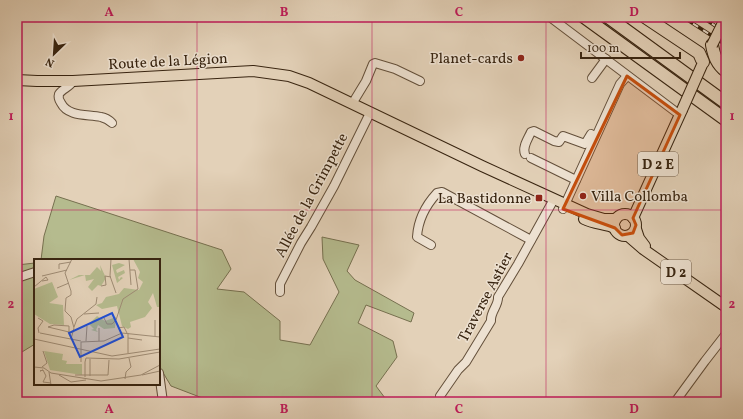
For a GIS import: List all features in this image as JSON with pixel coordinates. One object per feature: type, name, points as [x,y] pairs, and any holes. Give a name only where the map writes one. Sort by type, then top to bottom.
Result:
[{"type":"highway","points":[[584,17],[726,120]]},
{"type":"highway","points":[[608,17],[726,103]]},
{"type":"highway","points":[[645,17],[698,54],[703,63]]},
{"type":"highway","points":[[682,42],[712,46],[714,55],[726,71]]},
{"type":"main road","points":[[703,63],[726,17]]},
{"type":"main road","name":"D 2 E","points":[[634,218],[703,63]]},
{"type":"main road","name":"Route de la Légion","points":[[17,80],[73,81],[253,71],[289,76],[318,88],[489,169],[564,207],[615,224]]},
{"type":"main road","points":[[622,214],[626,214],[634,218],[636,221],[632,232],[625,236],[619,234],[615,224],[622,214]]},
{"type":"main road","name":"D 2","points":[[632,232],[646,246],[726,301]]},
{"type":"main road","name":"D 2","points":[[632,232],[643,249],[726,307]]},
{"type":"street","points":[[550,17],[627,76],[681,113]]},
{"type":"street","points":[[592,78],[606,59]]},
{"type":"street","points":[[352,104],[366,81],[373,64],[375,63],[395,69],[420,82]]},
{"type":"street","points":[[564,207],[620,84],[627,76]]},
{"type":"street","points":[[73,81],[70,86],[61,91],[59,94],[64,108],[69,112],[102,117],[112,123]]},
{"type":"street","name":"Allée de la Grimpette","points":[[280,292],[280,284],[301,243],[334,186],[370,113]]},
{"type":"street","points":[[576,180],[528,156],[523,151],[526,143],[531,132],[534,131],[554,141],[559,142],[563,136],[585,144],[594,128],[597,126],[599,128]]},
{"type":"street","points":[[431,245],[417,237],[418,226],[429,201],[437,193],[442,192],[531,240]]},
{"type":"street","name":"Traverse Astier","points":[[440,396],[466,362],[491,321],[490,315],[498,300],[498,297],[552,201]]},
{"type":"street","points":[[17,278],[34,272]]},
{"type":"street","points":[[676,402],[726,334]]},
{"type":"street","points":[[160,380],[163,402]]},
{"type":"highlighted area","points":[[627,76],[680,115],[633,218],[636,225],[633,233],[622,235],[615,228],[563,209]]},
{"type":"green space","points":[[56,196],[222,250],[231,269],[217,289],[244,292],[280,321],[280,340],[310,345],[339,292],[323,259],[322,237],[359,245],[347,271],[355,280],[414,313],[411,322],[366,305],[358,323],[393,341],[397,357],[376,386],[388,402],[206,402],[205,399],[171,386],[160,368],[160,259],[41,259],[44,236]]},
{"type":"green space","points":[[34,263],[34,345],[17,355],[17,265]]},
{"type":"railway","points":[[683,17],[726,45]]},
{"type":"railway","points":[[702,17],[726,33]]},
{"type":"place","name":"Planet-cards","points":[[521,58]]},
{"type":"place","name":"Villa Collomba","points":[[583,196]]},
{"type":"place","name":"La Bastidonne","points":[[539,198]]}]
